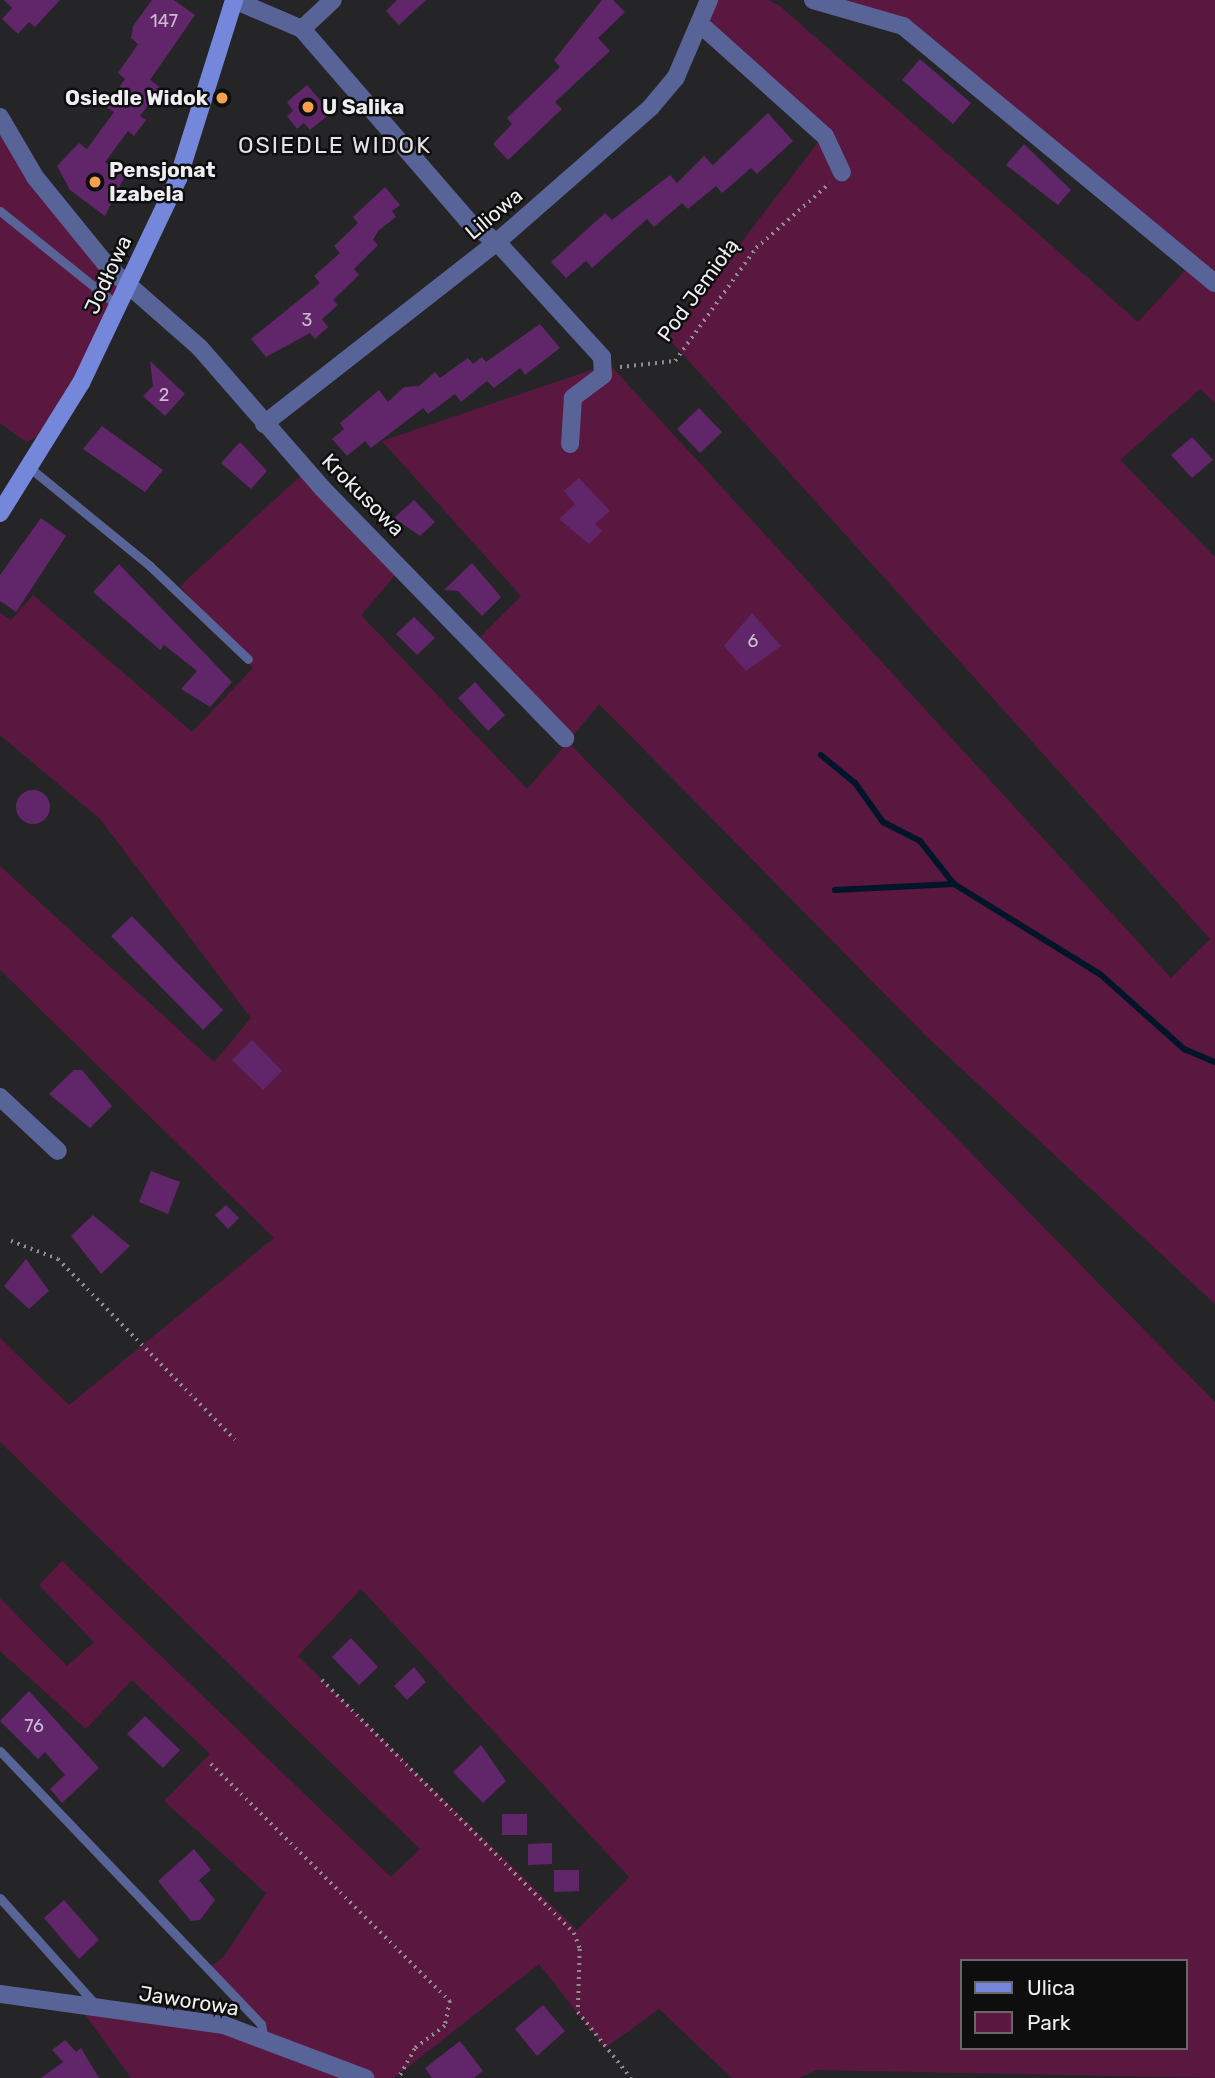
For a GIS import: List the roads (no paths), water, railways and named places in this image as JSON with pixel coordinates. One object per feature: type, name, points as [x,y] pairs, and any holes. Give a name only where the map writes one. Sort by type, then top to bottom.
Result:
[{"type":"street","points":[[234,0],[302,29],[469,222],[497,242],[608,368],[573,398],[570,444]]},
{"type":"street","name":"Jodłowa","points":[[0,513],[30,468],[118,306],[178,179],[234,0]]},
{"type":"street","points":[[302,29],[333,0]]},
{"type":"street","name":"Liliowa","points":[[264,424],[497,242],[651,107],[676,77],[709,0]]},
{"type":"street","points":[[813,0],[903,26],[1215,283]]},
{"type":"street","points":[[700,24],[825,135],[842,172]]},
{"type":"street","name":"Krokusowa","points":[[0,117],[35,177],[128,286],[200,348],[264,424],[565,738]]},
{"type":"street","points":[[0,1097],[58,1151]]},
{"type":"street","name":"Jaworowa","points":[[0,1994],[102,2011],[224,2025],[365,2078]]},
{"type":"lane","points":[[0,211],[118,306]]},
{"type":"lane","points":[[30,468],[150,566],[248,659]]},
{"type":"lane","points":[[0,1751],[261,2024],[264,2039]]},
{"type":"lane","points":[[0,1898],[102,2011]]},
{"type":"waterway","points":[[821,755],[855,783],[883,822],[920,841],[954,884],[1100,974],[1184,1049],[1215,1062]]},
{"type":"waterway","points":[[835,890],[954,884]]},
{"type":"place","name":"Osiedle Widok","points":[[222,98]]},
{"type":"place","name":"U Salika","points":[[308,107]]},
{"type":"place","name":"Pensjonat Izabela","points":[[95,182]]},
{"type":"district","name":"OSIEDLE WIDOK","points":[[335,145]]}]
